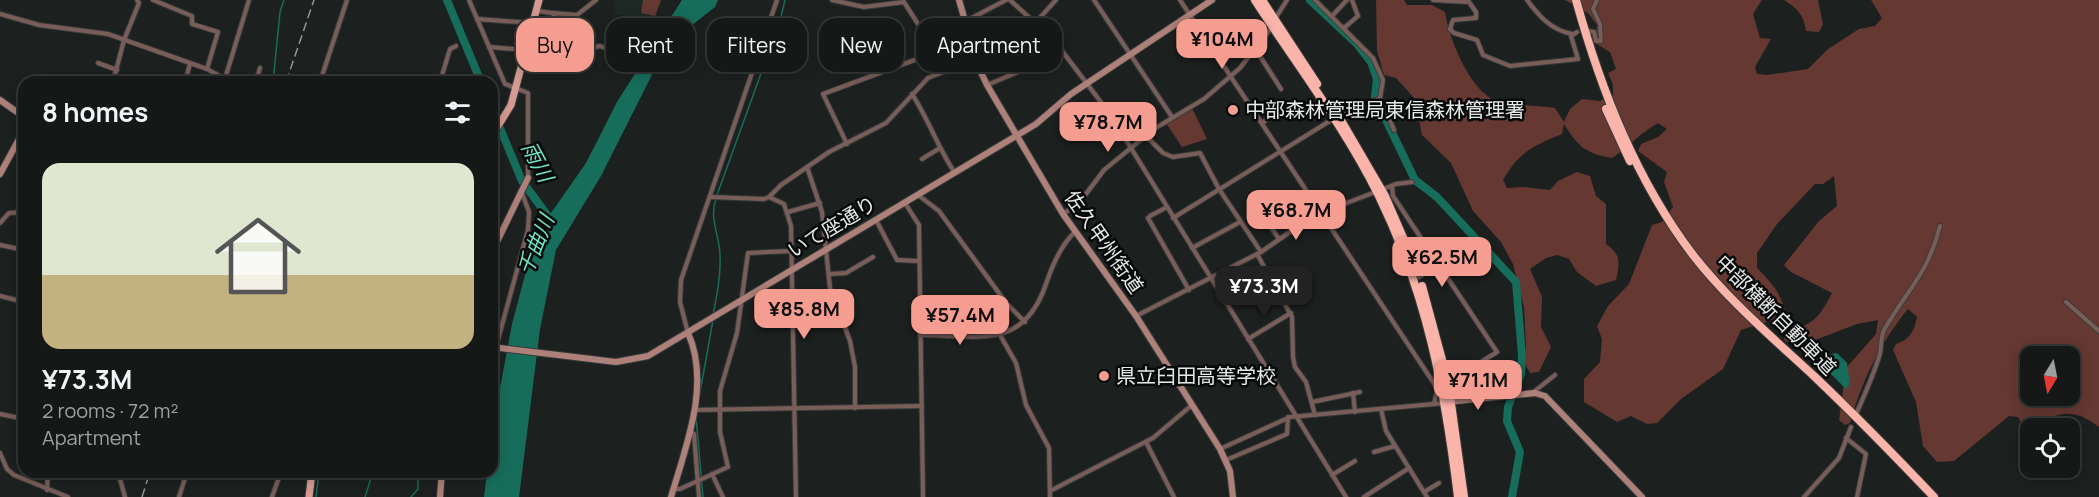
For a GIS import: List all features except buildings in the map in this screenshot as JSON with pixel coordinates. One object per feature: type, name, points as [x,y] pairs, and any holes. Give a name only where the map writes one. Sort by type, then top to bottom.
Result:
[{"type":"highway","points":[[1255,0],[1274,23]]},
{"type":"highway","points":[[1262,0],[1274,23],[1336,117],[1379,191],[1410,252],[1449,382],[1458,497]]},
{"type":"highway","name":"中部横断自動車道","points":[[1575,0],[1596,81],[1618,138],[1648,196],[1676,239],[1735,309],[1871,437],[1927,497]]},
{"type":"highway","name":"中部横断自動車道","points":[[1575,0],[1600,80],[1624,136],[1657,201],[1693,255],[1738,306],[1874,434],[1934,497]]},
{"type":"highway","points":[[1379,191],[1423,304],[1449,402],[1464,497]]},
{"type":"main road","points":[[534,18],[539,0]]},
{"type":"main road","points":[[498,127],[516,88],[520,72]]},
{"type":"main road","points":[[309,497],[311,478]]},
{"type":"street","points":[[115,76],[124,40],[138,1],[144,0]]},
{"type":"street","points":[[153,0],[192,16],[192,24],[218,32],[207,69]]},
{"type":"street","points":[[226,76],[249,0]]},
{"type":"street","points":[[322,76],[347,0]]},
{"type":"street","points":[[469,0],[505,84],[525,91],[529,96],[528,178],[498,240]]},
{"type":"street","points":[[536,11],[577,15],[596,0]]},
{"type":"street","points":[[671,497],[696,410],[698,366],[680,302],[680,285],[715,196],[777,0]]},
{"type":"street","points":[[832,0],[868,7],[904,2],[916,21]]},
{"type":"street","name":"佐久甲州街道","points":[[959,0],[965,18]]},
{"type":"street","points":[[972,18],[1008,0],[1031,18]]},
{"type":"street","points":[[1040,18],[1056,0]]},
{"type":"street","points":[[1094,0],[1172,117]]},
{"type":"street","points":[[1180,0],[1436,385],[1434,404]]},
{"type":"street","name":"いて座通り","points":[[498,347],[596,360],[625,362],[641,358],[688,333],[1040,122],[1086,84],[1212,0]]},
{"type":"street","points":[[1063,214],[1080,202],[1104,170],[1146,136],[1172,117],[1201,101],[1231,76],[1256,50],[1287,0]]},
{"type":"street","points":[[1315,0],[1367,51],[1378,67],[1383,83],[1380,98],[1394,130]]},
{"type":"street","points":[[1332,16],[1347,0]]},
{"type":"street","points":[[1344,28],[1358,16],[1352,0]]},
{"type":"street","points":[[1433,0],[1462,1],[1472,5],[1476,18],[1453,20],[1450,29],[1454,33],[1477,40],[1483,55],[1510,66],[1578,59],[1575,33],[1558,30],[1544,21],[1527,0]]},
{"type":"street","points":[[1587,31],[1594,32],[1596,40],[1601,41],[1600,24],[1593,9],[1597,0]]},
{"type":"street","points":[[552,13],[583,50],[600,46],[606,48]]},
{"type":"street","points":[[0,14],[21,22],[103,33],[207,69],[217,76]]},
{"type":"street","points":[[477,19],[516,22]]},
{"type":"street","points":[[442,76],[450,49],[456,46]]},
{"type":"street","points":[[489,47],[516,49]]},
{"type":"street","points":[[1256,50],[1281,89]]},
{"type":"street","points":[[987,85],[1063,53],[1110,114],[1346,497]]},
{"type":"street","points":[[847,144],[823,94],[916,59]]},
{"type":"street","points":[[98,63],[117,70]]},
{"type":"street","points":[[186,76],[190,64]]},
{"type":"street","points":[[258,76],[260,68]]},
{"type":"street","points":[[715,196],[764,200],[807,167],[886,123],[928,78],[942,72]]},
{"type":"street","name":"佐久甲州街道","points":[[982,72],[987,85],[1063,214],[1136,316],[1220,449],[1226,460],[1234,496]]},
{"type":"street","points":[[912,94],[933,129],[939,148],[955,173]]},
{"type":"street","points":[[1173,218],[1336,117],[1380,98]]},
{"type":"street","points":[[0,100],[18,113]]},
{"type":"street","points":[[1262,123],[1284,108]]},
{"type":"street","points":[[1146,136],[1163,153],[1173,157],[1200,153],[1218,189],[1259,253],[1291,313],[1295,336],[1293,357],[1312,402],[1315,416]]},
{"type":"street","points":[[0,174],[18,148]]},
{"type":"street","points":[[922,159],[939,148]]},
{"type":"street","points":[[807,167],[820,203],[830,288],[850,341],[855,367],[855,408]]},
{"type":"street","points":[[1136,316],[1259,253],[1321,214],[1392,186],[1412,182]]},
{"type":"street","points":[[1392,186],[1394,196],[1497,352],[1449,382]]},
{"type":"street","points":[[498,341],[512,298],[528,230],[529,212],[522,192]]},
{"type":"street","points":[[918,195],[939,212],[1007,304],[1025,322]]},
{"type":"street","points":[[769,197],[784,204],[788,212],[792,250],[796,497]]},
{"type":"street","points":[[788,212],[820,203]]},
{"type":"street","points":[[905,203],[918,225],[923,497]]},
{"type":"street","points":[[1167,207],[1149,217],[1189,290]]},
{"type":"street","points":[[0,222],[9,213],[18,212]]},
{"type":"street","points":[[1263,215],[1279,239]]},
{"type":"street","points":[[876,220],[897,260],[919,261]]},
{"type":"street","points":[[1192,248],[1240,222]]},
{"type":"street","points":[[1857,412],[1867,392],[1872,370],[1879,358],[1883,332],[1923,273],[1934,250],[1940,226]]},
{"type":"street","points":[[920,335],[999,335],[1013,331],[1025,322],[1036,308],[1063,246],[1075,232]]},
{"type":"street","points":[[0,245],[18,250]]},
{"type":"street","points":[[1410,252],[1427,246]]},
{"type":"street","points":[[674,489],[680,489],[729,465],[720,432],[722,410],[720,391],[737,333],[749,252],[792,250]]},
{"type":"street","points":[[830,274],[846,273],[873,257]]},
{"type":"street","points":[[1419,277],[1439,264]]},
{"type":"street","points":[[0,296],[18,300]]},
{"type":"street","points":[[2066,302],[2099,332]]},
{"type":"street","points":[[1248,339],[1291,313]]},
{"type":"street","points":[[999,335],[1016,363],[1026,405],[1049,448],[1050,497]]},
{"type":"street","points":[[1532,394],[1556,375]]},
{"type":"street","points":[[1312,402],[1360,392]]},
{"type":"street","points":[[1353,393],[1355,411]]},
{"type":"street","points":[[1220,449],[1288,417],[1542,394],[1642,497]]},
{"type":"street","points":[[1050,491],[1146,442],[1192,405]]},
{"type":"street","points":[[696,410],[921,406]]},
{"type":"street","points":[[1380,409],[1383,426],[1425,495],[1439,483]]},
{"type":"street","points":[[0,414],[18,418]]},
{"type":"street","points":[[1226,460],[1287,434],[1288,417]]},
{"type":"street","points":[[1804,497],[1839,458],[1851,427]]},
{"type":"street","points":[[690,431],[694,434],[700,479],[699,497]]},
{"type":"street","points":[[1846,438],[1866,454],[1857,497]]},
{"type":"street","points":[[1146,442],[1174,497]]},
{"type":"street","points":[[1374,452],[1395,446]]},
{"type":"street","points":[[0,453],[10,472],[18,476]]},
{"type":"street","points":[[1332,475],[1355,461]]},
{"type":"street","points":[[1364,497],[1409,468]]},
{"type":"street","points":[[712,474],[723,497]]},
{"type":"street","points":[[22,478],[68,497]]},
{"type":"street","points":[[47,490],[48,478]]},
{"type":"street","points":[[120,478],[125,497]]},
{"type":"street","points":[[179,497],[185,478]]},
{"type":"street","points":[[272,497],[279,478]]},
{"type":"street","points":[[440,497],[442,478]]},
{"type":"street","points":[[1372,492],[1375,497]]},
{"type":"shaded area","points":[[614,0],[662,0],[655,18],[634,18],[615,14]]},
{"type":"shaded area","points":[[643,0],[661,0],[655,16],[641,13]]},
{"type":"shaded area","points":[[1376,0],[1404,0],[1407,5],[1432,5],[1445,12],[1457,51],[1472,79],[1481,90],[1492,99],[1503,103],[1555,108],[1564,122],[1570,109],[1582,99],[1600,101],[1613,95],[1613,85],[1608,73],[1616,69],[1610,52],[1595,43],[1597,25],[1588,13],[1565,0],[1762,0],[1753,14],[1760,38],[1771,39],[1755,67],[1757,74],[1767,75],[1808,69],[1828,49],[1859,29],[1875,26],[1882,18],[1871,0],[2099,0],[2099,427],[2078,415],[2020,418],[2020,421],[2018,417],[2009,416],[1954,461],[1937,462],[1923,446],[1916,402],[1893,350],[1896,344],[1911,334],[1914,327],[1917,317],[1908,309],[1898,321],[1873,363],[1850,423],[1845,425],[1839,420],[1846,368],[1876,334],[1878,320],[1857,324],[1797,347],[1784,340],[1784,331],[1809,323],[1819,315],[1832,293],[1791,272],[1784,265],[1819,221],[1837,206],[1834,176],[1823,184],[1815,184],[1777,224],[1757,253],[1757,268],[1776,289],[1786,316],[1741,330],[1723,369],[1681,399],[1657,423],[1647,424],[1631,416],[1617,422],[1584,402],[1584,379],[1600,362],[1602,339],[1597,326],[1608,306],[1629,284],[1652,225],[1662,222],[1673,207],[1664,182],[1667,172],[1638,151],[1641,144],[1658,137],[1667,129],[1658,123],[1612,158],[1588,151],[1573,138],[1564,124],[1562,134],[1543,142],[1521,156],[1503,180],[1507,188],[1550,190],[1558,181],[1577,172],[1590,176],[1596,196],[1606,204],[1606,244],[1614,251],[1618,259],[1616,280],[1596,286],[1577,272],[1569,259],[1557,255],[1546,258],[1530,269],[1542,297],[1541,327],[1551,347],[1539,372],[1530,373],[1525,364],[1524,307],[1513,264],[1501,242],[1473,211],[1451,163],[1422,135],[1415,99],[1396,78],[1384,75],[1377,51]]},
{"type":"shaded area","points":[[1784,0],[1818,0],[1823,24],[1819,32],[1806,31],[1799,12]]},
{"type":"shaded area","points":[[1192,108],[1207,139],[1182,147],[1166,123]]},
{"type":"water","name":"千曲川","points":[[682,0],[718,0],[715,7],[695,23],[695,18],[671,18]]},
{"type":"water","name":"千曲川","points":[[636,72],[653,72],[601,176],[556,250],[540,329],[519,497],[484,497],[486,478],[498,478],[498,398],[512,324],[533,245],[551,213],[586,163],[617,102]]},
{"type":"water","points":[[1837,353],[1847,363],[1850,384],[1846,389],[1814,357]]},
{"type":"waterway","points":[[274,76],[280,12],[284,0]]},
{"type":"waterway","name":"雨川","points":[[447,0],[479,76]]},
{"type":"waterway","points":[[717,195],[780,21],[785,0]]},
{"type":"waterway","points":[[1310,0],[1357,44],[1371,62],[1377,79],[1375,97],[1415,180],[1437,197],[1516,282],[1522,355],[1521,374],[1508,407],[1507,421],[1520,452],[1512,497]]},
{"type":"waterway","name":"雨川","points":[[498,123],[522,181],[553,223]]},
{"type":"waterway","points":[[713,315],[720,262],[714,219],[716,199]]},
{"type":"waterway","points":[[699,398],[713,320]]},
{"type":"waterway","points":[[696,417],[703,497]]},
{"type":"waterway","points":[[316,497],[318,478]]},
{"type":"waterway","points":[[365,497],[371,478]]},
{"type":"waterway","points":[[411,497],[418,489],[418,478]]},
{"type":"waterway","points":[[177,497],[180,488]]},
{"type":"railway","points":[[288,76],[314,0]]},
{"type":"railway","points":[[142,497],[148,478]]},
{"type":"place","name":"中部森林管理局東信森林管理署","points":[[1233,110]]},
{"type":"place","name":"県立臼田高等学校","points":[[1104,376]]}]
